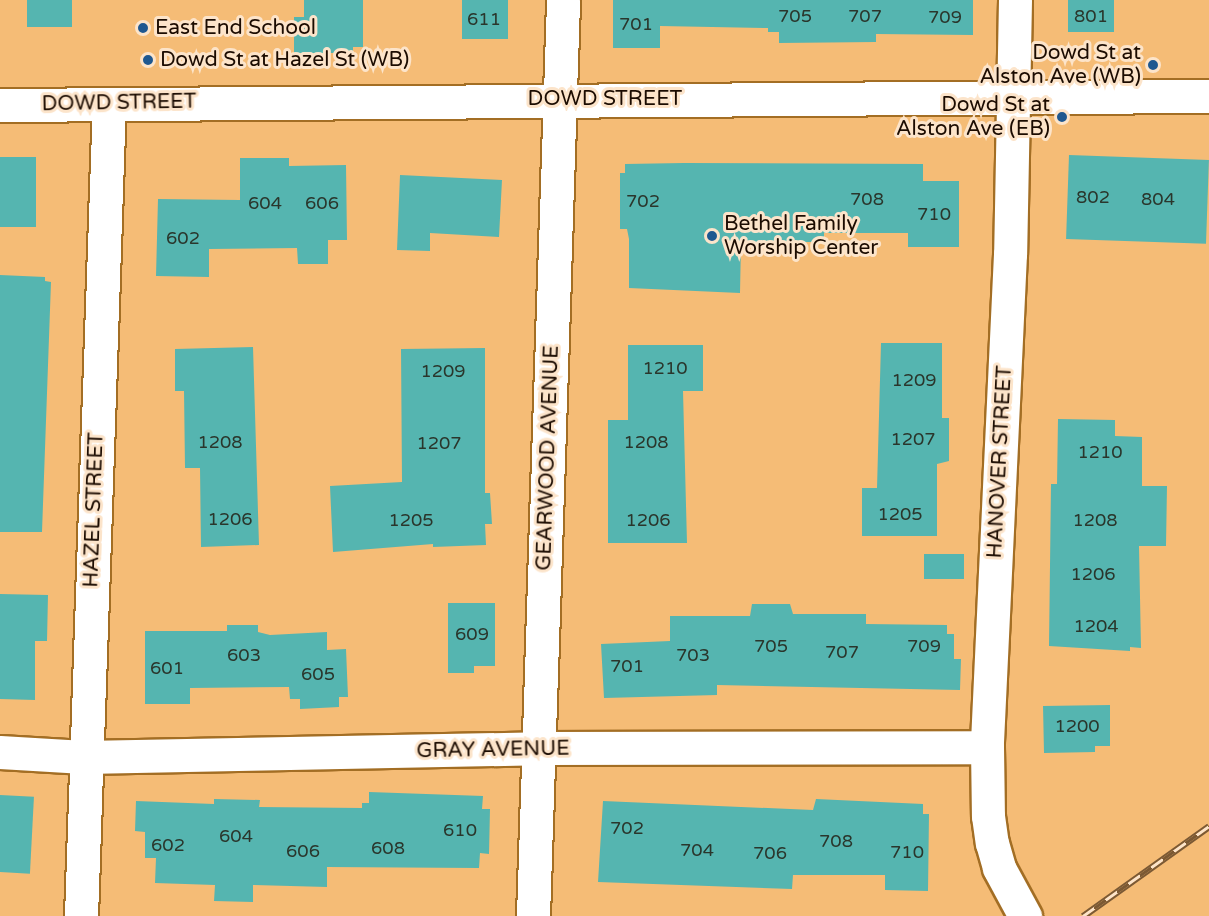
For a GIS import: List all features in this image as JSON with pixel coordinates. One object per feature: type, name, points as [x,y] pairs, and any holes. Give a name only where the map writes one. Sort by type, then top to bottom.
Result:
[{"type":"street","name":"GEARWOOD AVENUE","points":[[533,916],[563,0]]},
{"type":"street","name":"HANOVER STREET","points":[[1015,0],[1014,100],[987,747],[988,816],[992,843],[999,868],[1025,916]]},
{"type":"street","name":"DOWD STREET","points":[[0,105],[561,98],[1014,100],[1209,96]]},
{"type":"street","name":"HAZEL STREET","points":[[81,916],[84,757],[109,104]]},
{"type":"street","name":"GRAY AVENUE","points":[[0,752],[84,757],[538,748],[987,747]]},
{"type":"building","points":[[27,0],[72,0],[72,27],[27,27]]},
{"type":"building","points":[[304,0],[363,0],[363,47],[353,47],[353,53],[294,53],[294,17],[304,17]]},
{"type":"building","points":[[462,0],[508,0],[508,39],[462,39]]},
{"type":"building","points":[[613,0],[973,0],[973,35],[876,34],[876,42],[779,43],[779,32],[768,32],[768,28],[660,26],[660,48],[613,48]]},
{"type":"building","points":[[1068,0],[1114,0],[1114,32],[1068,32]]},
{"type":"building","points":[[1069,155],[1209,160],[1206,244],[1066,239]]},
{"type":"building","points":[[0,157],[36,157],[36,227],[0,227]]},
{"type":"building","points":[[240,158],[289,158],[289,166],[346,165],[347,240],[328,240],[328,264],[298,264],[297,248],[209,249],[209,277],[156,276],[158,199],[240,200]]},
{"type":"building","points":[[625,164],[923,164],[923,181],[959,181],[959,247],[908,247],[908,233],[824,233],[824,242],[741,242],[740,293],[629,288],[629,239],[627,229],[620,229],[620,173],[625,173]]},
{"type":"building","points":[[400,175],[502,180],[499,237],[430,233],[430,251],[397,250]]},
{"type":"building","points":[[0,275],[45,277],[45,281],[51,282],[42,532],[0,532]]},
{"type":"building","points":[[881,343],[942,343],[942,418],[949,418],[949,461],[937,464],[937,536],[862,536],[862,488],[877,488]]},
{"type":"building","points":[[628,345],[703,345],[703,391],[683,391],[687,543],[608,543],[608,420],[628,420]]},
{"type":"building","points":[[253,347],[259,545],[201,547],[200,468],[185,468],[184,391],[175,391],[175,349]]},
{"type":"building","points":[[485,348],[485,493],[490,493],[492,524],[485,524],[486,545],[433,547],[433,544],[333,552],[330,486],[402,482],[401,349]]},
{"type":"building","points":[[1058,419],[1115,420],[1115,436],[1142,437],[1142,486],[1167,486],[1166,546],[1139,546],[1141,648],[1130,647],[1130,651],[1049,646],[1051,484],[1057,484]]},
{"type":"building","points":[[924,554],[964,554],[964,579],[924,579]]},
{"type":"building","points":[[0,594],[48,595],[47,641],[35,641],[35,700],[0,699]]},
{"type":"building","points":[[448,603],[495,603],[495,666],[474,666],[474,673],[448,673]]},
{"type":"building","points":[[752,604],[790,604],[793,614],[866,614],[866,624],[947,625],[947,634],[954,634],[954,659],[961,659],[960,690],[717,685],[717,695],[604,698],[601,644],[670,641],[670,616],[750,616]]},
{"type":"building","points":[[227,625],[258,625],[258,632],[270,635],[327,632],[327,650],[346,649],[348,697],[339,697],[339,707],[300,709],[300,699],[290,699],[289,687],[190,688],[190,704],[145,704],[145,631],[227,631]]},
{"type":"building","points":[[1110,705],[1110,746],[1095,746],[1095,752],[1044,753],[1043,706]]},
{"type":"building","points":[[369,792],[483,796],[482,809],[490,809],[489,854],[480,853],[479,868],[327,867],[327,887],[253,885],[253,902],[214,901],[215,885],[155,883],[156,858],[145,858],[145,832],[135,831],[136,801],[214,804],[214,799],[260,800],[259,807],[362,808],[362,803],[369,803]]},
{"type":"building","points":[[0,795],[34,797],[30,874],[0,872]]},
{"type":"building","points":[[816,799],[923,804],[923,814],[929,814],[928,891],[885,890],[885,875],[793,875],[792,889],[598,882],[603,801],[813,810]]},
{"type":"railway","points":[[1083,916],[1209,826]]},
{"type":"place","name":"East End School","points":[[143,28]]},
{"type":"place","name":"Dowd St at Hazel St (WB)","points":[[148,60]]},
{"type":"place","name":"Dowd St at Alston Ave (WB)","points":[[1153,65]]},
{"type":"place","name":"Dowd St at Alston Ave (EB)","points":[[1062,117]]},
{"type":"place","name":"Bethel Family Worship Center","points":[[712,236]]}]
